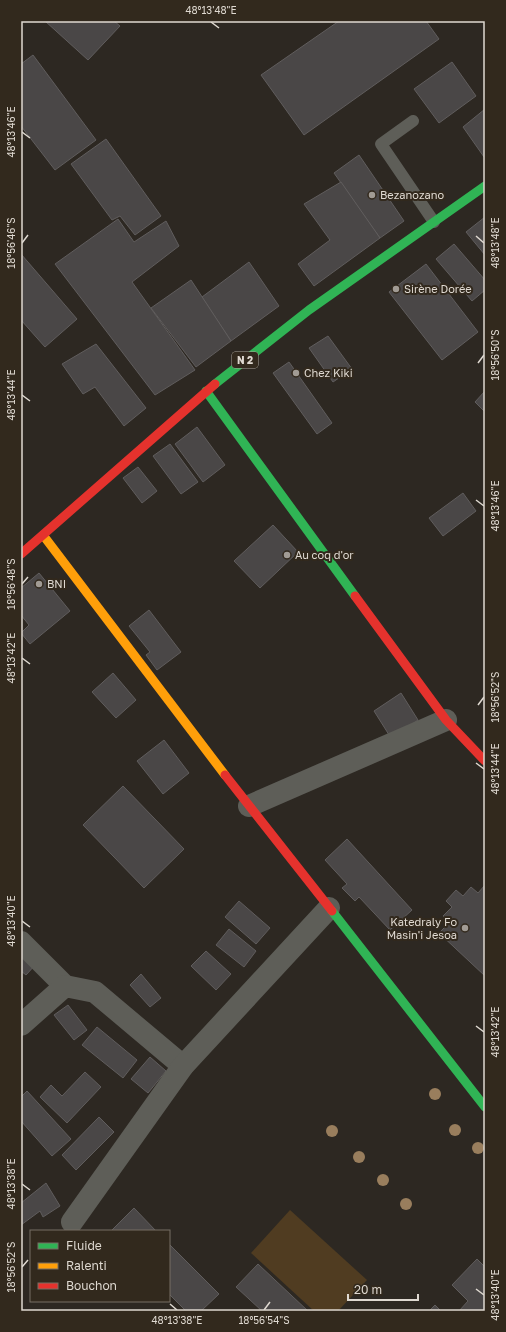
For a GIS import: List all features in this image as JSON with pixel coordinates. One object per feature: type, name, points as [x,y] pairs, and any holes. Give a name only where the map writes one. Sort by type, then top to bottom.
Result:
[{"type":"street","name":"N 2","points":[[21,554],[206,391],[309,310],[485,186]]},
{"type":"street","points":[[206,391],[446,720],[485,761]]},
{"type":"street","points":[[43,535],[249,806],[485,1106]]},
{"type":"street","points":[[249,806],[446,720]]},
{"type":"street","points":[[72,1222],[183,1066],[329,908]]},
{"type":"street","points":[[21,942],[65,986],[95,992],[183,1066]]},
{"type":"street","points":[[21,1025],[65,986]]},
{"type":"lane","points":[[413,121],[381,144],[434,222]]},
{"type":"shaded area","points":[[290,1210],[367,1280],[338,1311],[314,1311],[251,1253]]},
{"type":"building","points":[[45,21],[114,21],[120,26],[88,60]]},
{"type":"building","points":[[339,21],[426,21],[439,39],[304,135],[261,75]]},
{"type":"building","points":[[33,55],[96,140],[55,170],[21,126],[21,64]]},
{"type":"building","points":[[452,62],[476,96],[439,123],[414,89]]},
{"type":"building","points":[[485,109],[485,156],[484,157],[463,127]]},
{"type":"building","points":[[106,139],[161,216],[135,235],[120,216],[112,220],[71,164]]},
{"type":"building","points":[[359,155],[404,221],[380,238],[334,173]]},
{"type":"building","points":[[341,182],[380,238],[314,286],[298,264],[330,240],[304,204]]},
{"type":"building","points":[[485,217],[485,255],[466,232]]},
{"type":"building","points":[[118,219],[134,242],[166,221],[179,246],[132,282],[195,370],[155,395],[55,264]]},
{"type":"building","points":[[454,244],[485,280],[485,290],[472,301],[436,259]]},
{"type":"building","points":[[21,254],[77,319],[45,347],[21,320]]},
{"type":"building","points":[[249,262],[279,306],[231,341],[202,297]]},
{"type":"building","points":[[426,264],[478,332],[442,360],[389,292]]},
{"type":"building","points":[[191,280],[231,341],[196,367],[151,308]]},
{"type":"building","points":[[328,336],[352,369],[333,382],[309,348]]},
{"type":"building","points":[[96,344],[146,408],[124,426],[95,387],[83,394],[62,364]]},
{"type":"building","points":[[289,362],[332,423],[317,434],[273,373]]},
{"type":"building","points":[[485,391],[485,412],[475,402]]},
{"type":"building","points":[[197,427],[225,465],[203,482],[175,444]]},
{"type":"building","points":[[170,444],[198,482],[181,494],[153,456]]},
{"type":"building","points":[[138,467],[157,491],[142,503],[123,478]]},
{"type":"building","points":[[463,493],[476,511],[443,536],[429,518]]},
{"type":"building","points":[[273,525],[298,552],[260,588],[234,561]]},
{"type":"building","points":[[39,573],[70,611],[30,644],[21,633],[29,625],[21,615],[21,588]]},
{"type":"building","points":[[149,610],[181,652],[157,670],[146,655],[150,652],[129,626]]},
{"type":"building","points":[[113,673],[136,700],[116,718],[92,692]]},
{"type":"building","points":[[401,693],[418,720],[391,738],[374,711]]},
{"type":"building","points":[[164,740],[189,773],[163,794],[137,761]]},
{"type":"building","points":[[123,786],[184,849],[144,888],[83,825]]},
{"type":"building","points":[[347,839],[412,910],[390,930],[359,897],[355,901],[342,888],[347,884],[325,860]]},
{"type":"building","name":"Katedraly Fo Masin'i Jesoa","points":[[485,885],[485,976],[439,933],[450,922],[443,916],[452,907],[446,901],[456,890],[463,896],[471,887],[478,893]]},
{"type":"building","points":[[239,901],[270,928],[256,944],[225,917]]},
{"type":"building","points":[[229,929],[256,951],[244,967],[216,945]]},
{"type":"building","points":[[21,949],[36,964],[26,975],[21,971]]},
{"type":"building","points":[[206,951],[231,974],[216,990],[191,966]]},
{"type":"building","points":[[141,974],[161,998],[150,1007],[130,985]]},
{"type":"building","points":[[68,1005],[87,1030],[74,1040],[54,1015]]},
{"type":"building","points":[[97,1027],[137,1060],[123,1078],[82,1045]]},
{"type":"building","points":[[150,1057],[166,1071],[148,1093],[131,1079]]},
{"type":"building","points":[[85,1072],[101,1087],[67,1123],[40,1097],[51,1085],[62,1096]]},
{"type":"building","points":[[27,1091],[71,1139],[52,1156],[21,1121],[21,1097]]},
{"type":"building","points":[[99,1117],[114,1132],[76,1170],[62,1155]]},
{"type":"building","points":[[46,1183],[60,1206],[43,1217],[40,1211],[21,1225],[21,1203]]},
{"type":"building","points":[[134,1208],[155,1230],[112,1230]]},
{"type":"building","points":[[170,1245],[219,1294],[201,1311],[186,1311],[170,1295]]},
{"type":"building","points":[[477,1259],[485,1267],[485,1311],[459,1311],[468,1301],[452,1285]]},
{"type":"building","points":[[258,1264],[308,1311],[262,1311],[236,1287]]},
{"type":"building","points":[[435,1305],[441,1311],[429,1311]]},
{"type":"traffic: fast","points":[[215,384],[309,310],[485,186]]},
{"type":"traffic: fast","points":[[206,391],[355,596]]},
{"type":"traffic: fast","points":[[332,911],[485,1107]]},
{"type":"traffic: slow","points":[[43,535],[225,775]]},
{"type":"traffic: jam","points":[[21,554],[215,384]]},
{"type":"traffic: jam","points":[[355,596],[446,720],[485,761]]},
{"type":"traffic: jam","points":[[225,775],[332,911]]},
{"type":"place","name":"Bezanozano","points":[[372,195]]},
{"type":"place","name":"Sirène Dorée","points":[[396,289]]},
{"type":"place","name":"Chez Kiki","points":[[296,373]]},
{"type":"place","name":"Au coq d'or","points":[[287,555]]},
{"type":"place","name":"BNI","points":[[39,584]]},
{"type":"place","name":"Katedraly Fo Masin'i Jesoa","points":[[465,928]]}]
